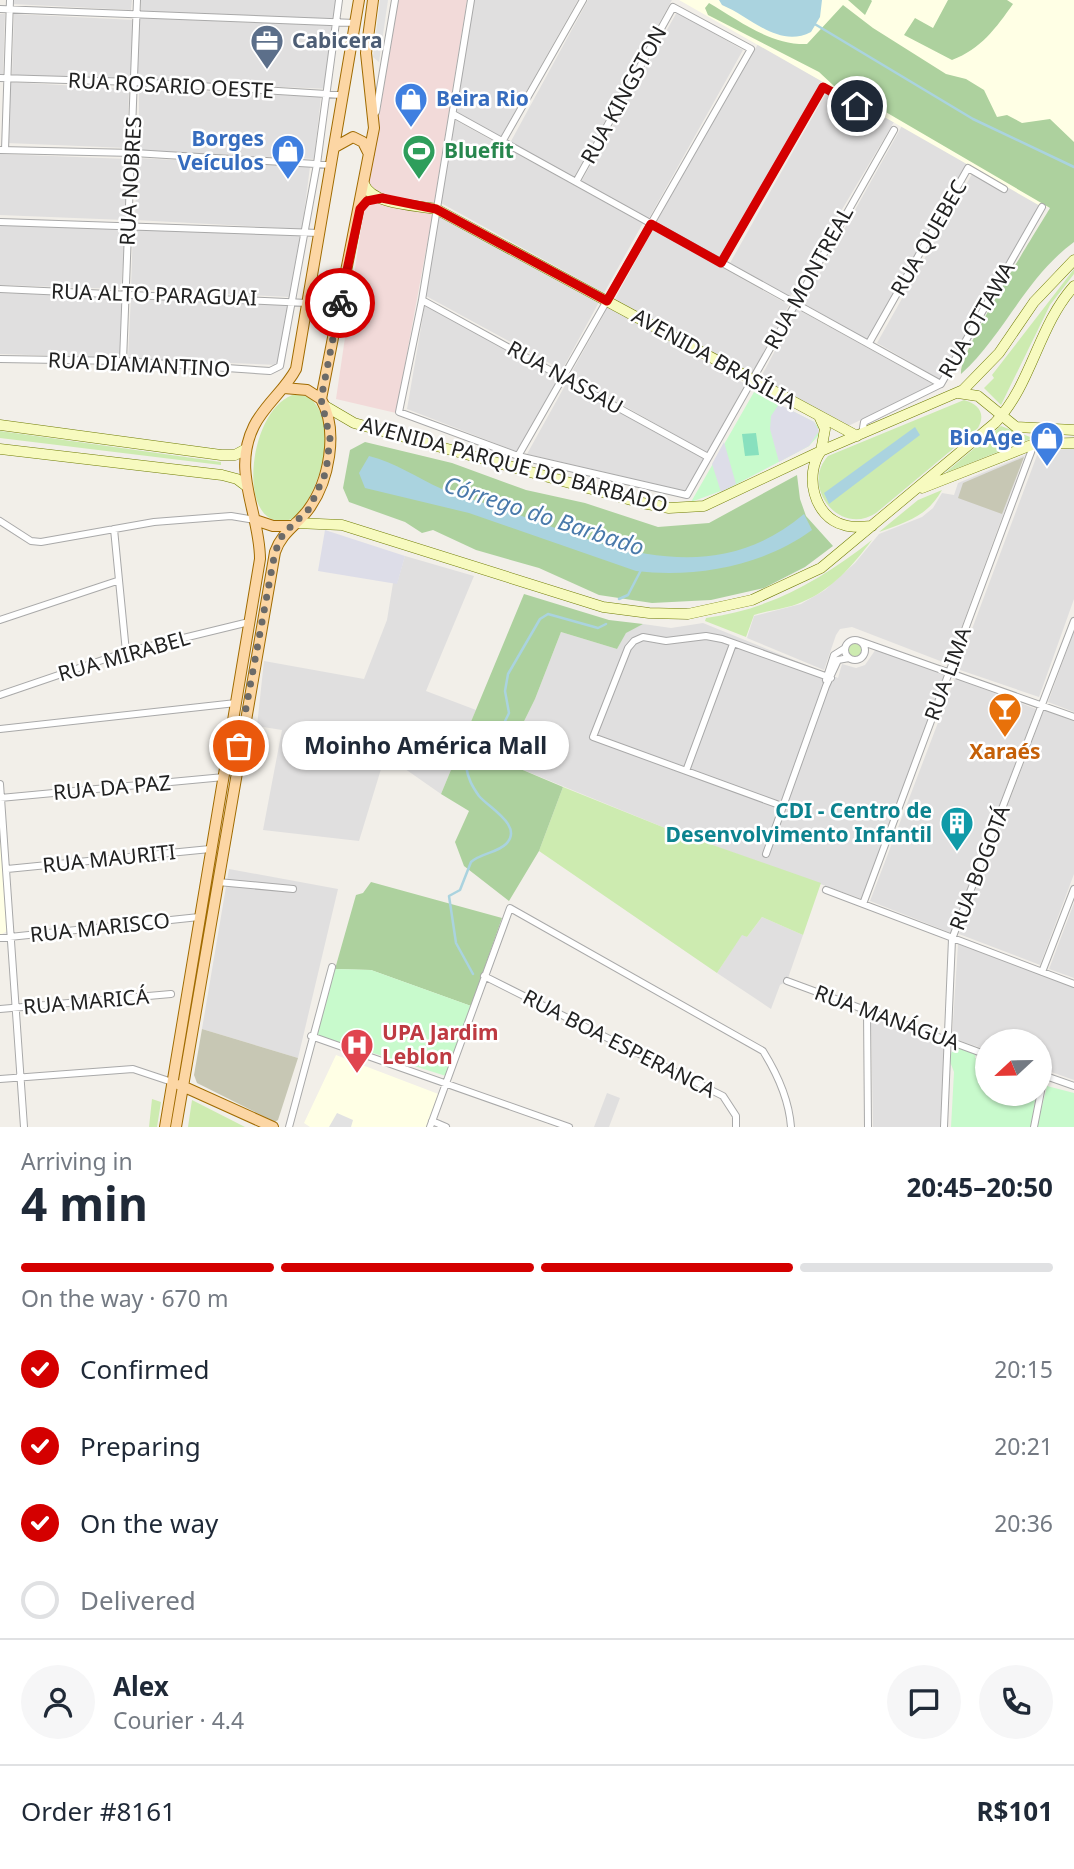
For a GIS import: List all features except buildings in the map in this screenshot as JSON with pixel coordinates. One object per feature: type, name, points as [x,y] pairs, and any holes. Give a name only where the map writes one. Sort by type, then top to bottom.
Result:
[{"type":"main road","points":[[165,1127],[260,559],[255,520],[245,485],[246,449],[264,409],[284,388],[296,369],[359,0]]},
{"type":"main road","points":[[176,1127],[275,552],[293,525],[309,509],[326,472],[330,438],[323,402],[374,128],[366,53],[373,0]]},
{"type":"main road","points":[[335,147],[353,136],[363,142],[369,154]]},
{"type":"main road","name":"AVENIDA BRASÍLIA","points":[[364,184],[370,193],[382,198],[436,209],[752,381],[859,435]]},
{"type":"main road","points":[[360,209],[367,201],[382,198]]},
{"type":"main road","name":"AVENIDA PARQUE DO BARBADO","points":[[323,402],[354,423],[669,508],[689,508],[722,499],[859,435],[958,393],[999,353],[1034,302],[1074,260]]},
{"type":"main road","points":[[255,520],[272,526],[342,524],[603,607],[669,614],[733,606],[771,593],[821,568],[1000,417],[1020,387],[1055,313],[1074,286]]},
{"type":"main road","points":[[284,388],[307,390],[323,402]]},
{"type":"main road","points":[[958,393],[978,396],[1000,417],[1016,427],[1074,430]]},
{"type":"main road","name":"AVENIDA BRASÍLIA","points":[[819,416],[825,429],[812,487],[828,516],[844,525],[872,526]]},
{"type":"main road","points":[[0,425],[221,455],[235,455],[246,449]]},
{"type":"main road","points":[[914,492],[1034,444],[1074,443]]},
{"type":"main road","points":[[0,449],[222,475],[237,478],[245,485]]},
{"type":"main road","points":[[172,1082],[273,1127]]},
{"type":"street","points":[[9,0],[3,78],[2,150],[134,153],[332,165]]},
{"type":"street","name":"RUA NOBRES","points":[[123,361],[127,226],[134,153],[137,0]]},
{"type":"street","points":[[294,301],[328,95],[339,0]]},
{"type":"street","points":[[374,128],[395,0]]},
{"type":"street","points":[[422,300],[471,0]]},
{"type":"street","points":[[502,142],[583,0]]},
{"type":"street","name":"RUA KINGSTON","points":[[576,182],[673,7],[751,49],[651,224]]},
{"type":"street","points":[[0,9],[355,23]]},
{"type":"street","name":"RUA ROSARIO OESTE","points":[[3,78],[135,82],[342,95]]},
{"type":"street","points":[[721,263],[823,87],[857,106]]},
{"type":"street","points":[[453,114],[941,384]]},
{"type":"street","name":"RUA MONTREAL","points":[[422,300],[399,412],[518,456],[687,495],[793,303],[894,130]]},
{"type":"street","name":"RUA QUEBEC","points":[[869,343],[968,168],[1004,189]]},
{"type":"street","name":"RUA OTTAWA","points":[[859,435],[864,422],[941,384],[1042,207]]},
{"type":"street","points":[[0,222],[319,233]]},
{"type":"street","points":[[518,456],[651,224]]},
{"type":"street","name":"RUA ALTO PARAGUAI","points":[[0,289],[307,303]]},
{"type":"street","name":"RUA NASSAU","points":[[422,300],[708,457]]},
{"type":"street","name":"RUA DIAMANTINO","points":[[0,359],[123,361],[270,371],[278,368],[284,358],[294,301]]},
{"type":"street","name":"RUA LIMA","points":[[863,904],[1034,444]]},
{"type":"street","points":[[0,522],[32,541],[41,542],[208,517],[255,520]]},
{"type":"street","points":[[114,529],[126,652]]},
{"type":"street","points":[[0,620],[117,581]]},
{"type":"street","name":"RUA BOGOTÁ","points":[[944,1127],[952,939],[1044,706],[1074,621]]},
{"type":"street","name":"RUA MIRABEL","points":[[0,695],[126,652],[249,622]]},
{"type":"street","points":[[782,806],[593,737],[634,640],[643,636],[666,640],[706,636],[829,678]]},
{"type":"street","points":[[829,678],[834,655],[851,640],[860,641],[1074,717]]},
{"type":"street","points":[[860,641],[865,651]]},
{"type":"street","points":[[686,771],[733,644]]},
{"type":"street","points":[[766,854],[826,686],[838,660],[858,660],[865,651],[876,645]]},
{"type":"street","points":[[845,648],[849,658]]},
{"type":"street","points":[[0,730],[236,703]]},
{"type":"street","name":"RUA DA PAZ","points":[[1,798],[224,777]]},
{"type":"street","points":[[0,784],[13,937],[19,1078],[24,1127]]},
{"type":"street","name":"RUA MAURITI","points":[[7,869],[210,849]]},
{"type":"street","points":[[217,882],[293,889]]},
{"type":"street","points":[[1042,972],[1074,889]]},
{"type":"street","points":[[826,890],[1074,984]]},
{"type":"street","points":[[446,1127],[431,1124],[510,908],[763,1051],[777,1072],[790,1109],[791,1127]]},
{"type":"street","name":"RUA MARISCO","points":[[0,939],[199,917]]},
{"type":"street","points":[[289,1127],[331,967]]},
{"type":"street","name":"RUA BOA ESPERANCA","points":[[484,976],[723,1096],[736,1116],[736,1127]]},
{"type":"street","name":"RUA MANÁGUA","points":[[787,981],[975,1051]]},
{"type":"street","name":"RUA MARICÁ","points":[[0,1009],[171,994]]},
{"type":"street","points":[[867,1010],[868,1127]]},
{"type":"street","points":[[311,1036],[569,1127]]},
{"type":"street","points":[[0,1079],[119,1069],[146,1071],[172,1082]]},
{"type":"street","points":[[1052,1078],[1074,1086]]},
{"type":"street","points":[[1034,1127],[1037,1106]]},
{"type":"shaded area","points":[[12,0],[132,0],[131,10],[12,4]]},
{"type":"shaded area","points":[[141,0],[336,0],[334,19],[141,11]]},
{"type":"shaded area","points":[[380,0],[388,0],[379,62],[373,57]]},
{"type":"shaded area","points":[[398,0],[467,0],[434,203],[367,191]]},
{"type":"shaded area","points":[[474,0],[578,0],[500,138],[455,113]]},
{"type":"shaded area","points":[[588,0],[672,0],[574,177],[510,143]]},
{"type":"shaded area","points":[[679,0],[1074,0],[1074,208],[1042,207]]},
{"type":"shaded area","points":[[677,12],[743,50],[648,220],[581,182]]},
{"type":"shaded area","points":[[0,14],[5,14],[3,75],[0,75]]},
{"type":"shaded area","points":[[14,14],[134,20],[131,80],[12,75]]},
{"type":"shaded area","points":[[139,18],[338,26],[330,89],[137,81]]},
{"type":"shaded area","points":[[758,44],[822,81],[720,259],[656,222]]},
{"type":"shaded area","points":[[10,82],[129,89],[127,148],[7,143]]},
{"type":"shaded area","points":[[830,86],[894,122],[790,297],[730,263]]},
{"type":"shaded area","points":[[139,88],[321,97],[314,159],[139,151]]},
{"type":"shaded area","points":[[455,120],[643,223],[604,293],[441,203]]},
{"type":"shaded area","points":[[903,124],[969,161],[868,341],[803,303]]},
{"type":"shaded area","points":[[0,154],[128,159],[124,220],[0,215]]},
{"type":"shaded area","points":[[137,158],[310,167],[302,229],[135,220]]},
{"type":"shaded area","points":[[976,167],[1041,203],[941,380],[877,343]]},
{"type":"shaded area","points":[[365,201],[433,212],[396,413],[336,399]]},
{"type":"shaded area","points":[[439,214],[599,302],[562,370],[426,296]]},
{"type":"shaded area","points":[[0,223],[126,228],[121,289],[0,285]]},
{"type":"shaded area","points":[[133,227],[300,236],[289,297],[131,289]]},
{"type":"shaded area","points":[[653,229],[789,305],[751,375],[615,299]]},
{"type":"shaded area","points":[[0,293],[124,297],[120,358],[0,354]]},
{"type":"shaded area","points":[[131,296],[288,305],[278,365],[128,359]]},
{"type":"shaded area","points":[[425,304],[560,378],[518,452],[407,409]]},
{"type":"shaded area","points":[[608,307],[745,384],[707,453],[570,375]]},
{"type":"shaded area","points":[[797,309],[935,385],[848,426],[760,379]]},
{"type":"shaded area","points":[[567,382],[705,459],[686,491],[527,454]]},
{"type":"shaded area","points":[[779,404],[814,422],[819,431],[809,446],[779,462],[770,429],[771,416]]},
{"type":"shaded area","points":[[724,442],[736,484],[721,492],[712,464]]},
{"type":"shaded area","points":[[1074,449],[1074,599],[1039,697],[957,669],[1039,450]]},
{"type":"shaded area","points":[[1025,455],[948,664],[852,627],[840,629],[836,635],[824,670],[747,638],[754,616],[801,604],[825,590],[855,563],[879,534],[922,517],[933,508],[942,493],[954,495],[958,483]]},
{"type":"shaded area","points":[[1024,457],[1002,514],[958,498],[963,483]]},
{"type":"shaded area","points":[[325,530],[405,556],[397,584],[318,571]]},
{"type":"shaded area","points":[[405,556],[474,576],[426,691],[476,710],[441,794],[398,764],[407,746],[389,743],[359,841],[263,830],[282,730],[257,726],[264,661],[364,679],[387,620],[393,583],[397,583]]},
{"type":"shaded area","points":[[703,623],[838,678],[842,664],[856,668],[865,665],[876,649],[945,674],[862,899],[670,830],[504,762],[535,699],[561,632],[617,649],[626,632],[643,624],[671,628]]},
{"type":"shaded area","points":[[1074,631],[1074,712],[1048,702]]},
{"type":"shaded area","points":[[955,678],[1036,709],[951,933],[870,901]]},
{"type":"shaded area","points":[[1044,710],[1074,721],[1074,874],[1040,965],[959,934]]},
{"type":"shaded area","points":[[0,811],[9,930],[0,935]]},
{"type":"shaded area","points":[[229,869],[338,889],[298,1058],[202,1029]]},
{"type":"shaded area","points":[[1074,903],[1074,978],[1049,969]]},
{"type":"shaded area","points":[[762,917],[803,935],[787,981],[780,985],[771,1009],[717,973],[742,934],[747,937]]},
{"type":"shaded area","points":[[958,944],[1074,987],[1074,1080],[1052,1072],[1052,1029],[975,1029],[975,1046],[952,1038]]},
{"type":"shaded area","points":[[871,1015],[945,1044],[940,1127],[873,1127]]},
{"type":"shaded area","points":[[202,1029],[298,1058],[278,1120],[275,1122],[197,1083],[194,1075]]},
{"type":"shaded area","name":"UPA Jardim Leblon","points":[[336,1055],[441,1095],[427,1127],[310,1127],[304,1123]]},
{"type":"shaded area","points":[[607,1093],[620,1098],[609,1127],[594,1127]]},
{"type":"shaded area","points":[[337,1113],[353,1120],[351,1127],[329,1127]]},
{"type":"green space","points":[[848,0],[871,0],[872,1],[865,15]]},
{"type":"green space","points":[[948,0],[1007,0],[1013,4],[980,44],[952,60],[904,35],[915,18],[933,28]]},
{"type":"green space","points":[[709,3],[768,36],[780,41],[807,44],[843,5],[873,28],[946,74],[966,79],[984,90],[997,117],[1007,115],[1022,123],[1050,119],[1074,142],[1074,242],[1042,272],[990,342],[961,374],[963,362],[984,319],[1050,208],[884,111],[834,86],[819,72],[708,15],[705,8]]},
{"type":"green space","points":[[1074,269],[1074,274],[1050,305],[1001,405],[984,388]]},
{"type":"green space","points":[[754,392],[814,422],[818,427],[818,436],[809,446],[729,488],[691,502]]},
{"type":"green space","points":[[296,394],[309,397],[319,409],[326,440],[324,457],[313,490],[297,517],[276,521],[263,512],[255,494],[253,471],[257,446],[266,422],[279,404]]},
{"type":"green space","points":[[964,400],[980,410],[978,428],[876,513],[862,519],[849,519],[828,505],[821,494],[819,481],[821,468],[828,456]]},
{"type":"green space","points":[[1001,426],[1033,438],[945,473]]},
{"type":"green space","points":[[0,431],[221,462],[221,465],[0,438]]},
{"type":"green space","points":[[756,433],[759,455],[745,456],[742,434]]},
{"type":"green space","points":[[365,442],[452,463],[526,490],[585,503],[658,527],[709,523],[797,475],[800,499],[806,516],[833,546],[805,567],[764,588],[711,600],[652,603],[599,595],[539,568],[476,550],[433,530],[422,533],[405,522],[349,502],[343,488],[350,450]]},
{"type":"green space","points":[[942,490],[923,513],[879,532],[918,500]]},
{"type":"green space","points":[[872,540],[849,567],[823,591],[796,604],[754,615],[746,637],[705,621],[706,618],[752,608],[794,591],[834,568]]},
{"type":"green space","points":[[524,594],[609,620],[643,624],[626,633],[617,649],[561,632],[535,699],[504,762],[563,787],[539,851],[509,901],[464,866],[455,842],[469,811],[441,794]]},
{"type":"green space","points":[[852,642],[858,642],[863,650],[861,656],[852,658],[847,653],[847,647]]},
{"type":"green space","points":[[563,787],[670,830],[821,883],[803,935],[762,917],[747,937],[742,935],[717,973],[539,851]]},
{"type":"green space","points":[[371,882],[502,918],[471,1006],[371,970],[335,969],[356,895],[363,893]]},
{"type":"green space","points":[[335,969],[371,970],[471,1006],[446,1076],[316,1035]]},
{"type":"green space","points":[[954,1046],[975,1053],[975,1106],[1034,1106],[1031,1127],[951,1127],[954,1072],[949,1059]]},
{"type":"green space","points":[[1052,1087],[1074,1093],[1074,1127],[1037,1127],[1042,1106],[1052,1106]]},
{"type":"green space","points":[[152,1099],[161,1102],[157,1127],[149,1127]]},
{"type":"green space","points":[[192,1100],[245,1127],[188,1127]]},
{"type":"water","points":[[719,0],[822,0],[820,17],[811,32],[788,37],[765,29],[722,5]]},
{"type":"water","points":[[915,427],[920,435],[829,504],[824,493]]},
{"type":"water","points":[[369,456],[388,462],[452,493],[630,551],[701,557],[736,551],[770,537],[804,514],[812,530],[772,553],[728,567],[682,573],[636,571],[469,513],[365,488],[359,473]]},
{"type":"waterway","points":[[813,23],[973,119],[1074,167]]},
{"type":"waterway","name":"Córrego do Barbado","points":[[619,599],[628,595],[641,570]]},
{"type":"waterway","points":[[473,974],[456,943],[449,896],[460,890],[471,862],[506,844],[511,831],[503,818],[479,796],[466,766],[473,755],[493,746],[509,713],[505,691],[508,674],[540,619],[548,614],[598,628],[606,624]]},
{"type":"way so far","points":[[239,746],[278,542],[290,526],[301,519],[309,509],[326,472],[330,438],[325,406],[321,399],[340,303]]},
{"type":"place","name":"Cabicera","points":[[267,71]]},
{"type":"place","name":"Beira Rio","points":[[411,129]]},
{"type":"place","name":"Borges Veículos","points":[[288,181]]},
{"type":"place","name":"Bluefit","points":[[419,181]]},
{"type":"place","name":"BioAge","points":[[1047,468]]},
{"type":"place","name":"Xaraés","points":[[1005,739]]},
{"type":"place","name":"Moinho América Mall","points":[[239,746]]},
{"type":"place","name":"CDI - Centro de Desenvolvimento Infantil","points":[[957,853]]},
{"type":"place","name":"UPA Jardim Leblon","points":[[357,1075]]},
{"type":"route","points":[[340,303],[360,209],[367,201],[382,198],[436,209],[607,301],[651,224],[721,263],[823,87],[857,106]]}]
